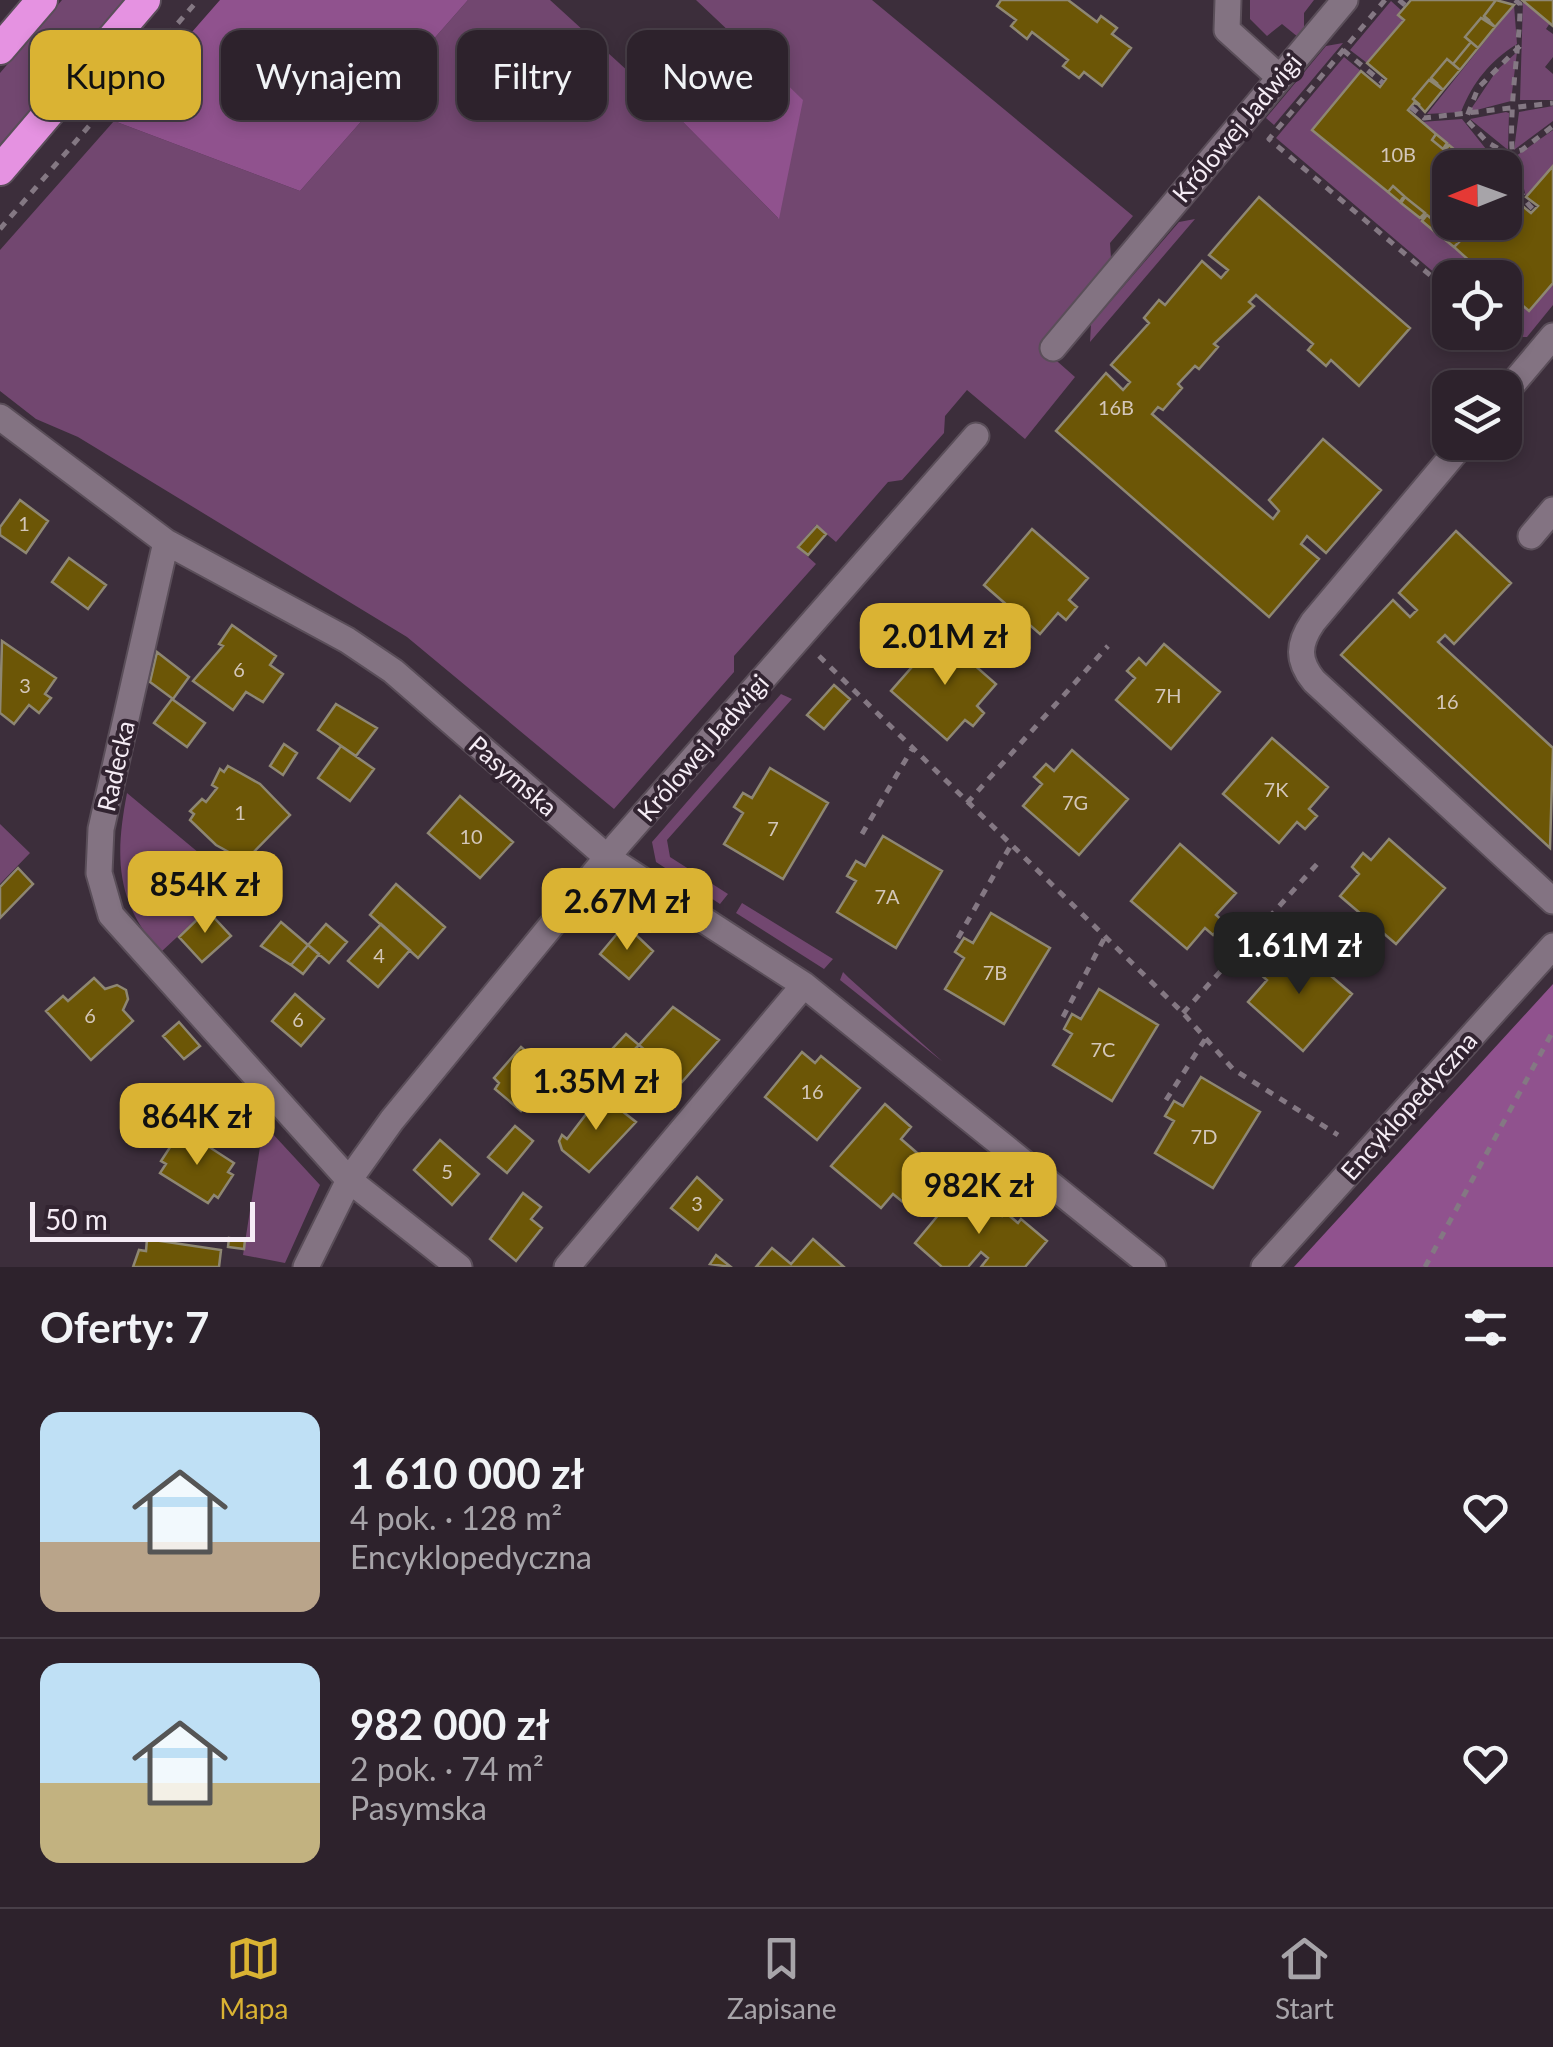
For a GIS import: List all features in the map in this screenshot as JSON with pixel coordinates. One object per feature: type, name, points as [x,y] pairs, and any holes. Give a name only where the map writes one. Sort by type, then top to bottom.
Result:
[{"type":"highway","points":[[0,47],[42,0]]},
{"type":"highway","points":[[0,170],[145,0]]},
{"type":"street","points":[[0,47],[22,0]]},
{"type":"street","points":[[1228,0],[1227,30],[1280,78]]},
{"type":"street","name":"Królowej Jadwigi","points":[[1053,348],[1345,0]]},
{"type":"street","points":[[1522,373],[1553,336]]},
{"type":"street","name":"Pasymska","points":[[0,417],[166,542],[347,640],[393,671],[608,858],[804,985],[1153,1267]]},
{"type":"street","name":"Królowej Jadwigi","points":[[306,1267],[349,1180],[392,1120],[608,858],[976,436]]},
{"type":"street","points":[[1449,460],[1310,626],[1302,639],[1301,660],[1320,686],[1553,901]]},
{"type":"street","points":[[1531,536],[1553,510]]},
{"type":"street","name":"Radecka","points":[[166,542],[101,830],[98,873],[104,898],[111,915],[349,1180],[459,1267]]},
{"type":"street","name":"Encyklopedyczna","points":[[1264,1267],[1553,946]]},
{"type":"street","points":[[567,1267],[804,985]]},
{"type":"path","points":[[0,229],[198,0]]},
{"type":"path","points":[[1386,0],[1269,139],[1432,277]]},
{"type":"path","points":[[1399,0],[1406,6]]},
{"type":"path","points":[[1512,150],[1520,46],[1520,4],[1515,0]]},
{"type":"path","points":[[1466,115],[1478,88],[1520,46]]},
{"type":"path","points":[[1344,50],[1383,83]]},
{"type":"path","points":[[1411,107],[1424,118],[1553,103]]},
{"type":"path","points":[[1466,115],[1488,142],[1505,150]]},
{"type":"path","points":[[1517,150],[1553,126]]},
{"type":"path","points":[[1522,200],[1534,210]]},
{"type":"path","points":[[967,803],[1108,646]]},
{"type":"path","points":[[813,651],[1183,1013],[1233,1069],[1338,1135]]},
{"type":"path","points":[[862,834],[912,750]]},
{"type":"path","points":[[958,938],[1010,846]]},
{"type":"path","points":[[1183,1013],[1318,863]]},
{"type":"path","points":[[1063,1017],[1105,937]]},
{"type":"path","points":[[1425,1267],[1553,1031]]},
{"type":"path","points":[[1166,1100],[1206,1038]]},
{"type":"shaded area","points":[[62,0],[124,0],[98,30],[37,30]]},
{"type":"shaded area","points":[[220,0],[468,0],[437,35],[437,30],[221,30],[221,120],[362,120],[300,191],[114,121],[201,120],[201,30],[194,30]]},
{"type":"shaded area","points":[[468,0],[550,0],[583,30],[457,30],[457,120],[607,120],[607,52],[627,70],[627,120],[681,120],[778,218],[802,100],[788,87],[788,30],[728,30],[696,0],[872,0],[1133,216],[1110,243],[1111,258],[1041,347],[1075,377],[1025,439],[967,390],[945,416],[944,433],[902,480],[888,482],[836,542],[816,525],[797,547],[816,564],[734,656],[734,672],[614,809],[407,637],[78,437],[36,419],[0,391],[0,250],[114,121],[300,191],[362,120],[437,120],[437,35]]},
{"type":"shaded area","points":[[1250,0],[1314,0],[1304,13],[1304,29],[1298,37],[1282,24],[1267,36],[1250,19]]},
{"type":"shaded area","points":[[1391,1],[1402,11],[1404,20],[1367,63],[1350,50]]},
{"type":"shaded area","points":[[1523,1],[1550,23],[1546,29],[1553,34],[1553,57],[1545,67],[1553,74],[1553,100],[1520,100]]},
{"type":"shaded area","points":[[1514,5],[1517,44],[1483,73],[1461,112],[1427,114]]},
{"type":"shaded area","points":[[30,38],[30,110],[0,145],[0,73]]},
{"type":"shaded area","points":[[1343,43],[1274,125],[1266,118],[1326,46]]},
{"type":"shaded area","points":[[1517,52],[1511,101],[1469,112],[1497,70]]},
{"type":"shaded area","points":[[1344,57],[1361,71],[1312,130],[1432,229],[1432,240],[1445,240],[1469,260],[1432,260],[1432,271],[1276,138]]},
{"type":"shaded area","points":[[788,85],[803,100],[779,219],[681,120],[788,120]]},
{"type":"shaded area","points":[[1553,106],[1553,121],[1514,150],[1519,112]]},
{"type":"shaded area","points":[[1509,113],[1508,150],[1470,119]]},
{"type":"shaded area","points":[[1462,119],[1489,150],[1455,150],[1421,122]]},
{"type":"shaded area","points":[[1553,130],[1553,166],[1526,197],[1522,181],[1522,152]]},
{"type":"shaded area","points":[[1195,219],[1090,342],[1091,324],[1179,222]]},
{"type":"shaded area","points":[[1553,283],[1553,305],[1527,337],[1522,337],[1522,305],[1529,311]]},
{"type":"shaded area","points":[[781,694],[792,699],[667,840],[670,857],[728,894],[720,904],[656,862],[652,842]]},
{"type":"shaded area","points":[[127,793],[235,883],[161,952],[135,915],[122,877],[121,837]]},
{"type":"shaded area","points":[[0,824],[30,853],[0,884]]},
{"type":"shaded area","points":[[742,903],[833,959],[824,969],[736,913]]},
{"type":"shaded area","points":[[843,972],[849,978],[943,1062],[840,980]]},
{"type":"shaded area","points":[[1553,984],[1553,1267],[1294,1267]]},
{"type":"shaded area","points":[[271,1132],[320,1185],[285,1263],[243,1255],[262,1134]]},
{"type":"building","points":[[1001,0],[1068,0],[1097,22],[1101,16],[1117,28],[1112,34],[1131,48],[1102,86],[1084,72],[1079,78],[1063,66],[1068,60],[1032,32],[1027,39],[1011,26],[1016,20],[997,6]]},
{"type":"building","points":[[1411,0],[1496,0],[1484,16],[1490,21],[1481,18],[1465,37],[1471,42],[1453,64],[1447,59],[1431,78],[1438,84],[1429,80],[1413,99],[1420,105],[1414,103],[1408,110],[1436,134],[1432,140],[1443,149],[1449,145],[1446,150],[1432,150],[1432,219],[1427,215],[1422,221],[1425,213],[1405,197],[1401,203],[1404,196],[1393,186],[1388,192],[1312,130],[1361,71],[1380,87],[1386,79],[1367,63],[1404,20],[1398,15]]},
{"type":"building","points":[[1496,0],[1514,5],[1495,27],[1484,16]]},
{"type":"building","points":[[1522,0],[1553,0],[1553,26]]},
{"type":"building","points":[[1481,18],[1495,27],[1478,48],[1465,37]]},
{"type":"building","points":[[1471,42],[1478,48],[1460,70],[1453,64]]},
{"type":"building","points":[[1447,59],[1460,70],[1443,90],[1431,78]]},
{"type":"building","points":[[1429,80],[1443,90],[1425,112],[1413,99]]},
{"type":"building","points":[[1436,134],[1447,143],[1443,149],[1432,140]]},
{"type":"building","points":[[1553,166],[1553,283],[1529,311],[1522,305],[1522,260],[1469,260],[1454,247],[1459,242],[1522,240],[1522,206],[1531,213],[1538,206],[1526,197]]},
{"type":"building","points":[[1393,186],[1404,196],[1400,202],[1388,192]]},
{"type":"building","points":[[1259,197],[1410,328],[1359,386],[1331,360],[1326,366],[1308,350],[1313,344],[1256,295],[1249,302],[1254,306],[1214,344],[1218,347],[1199,369],[1195,366],[1178,384],[1182,388],[1163,410],[1158,407],[1152,414],[1273,519],[1279,511],[1269,500],[1323,439],[1381,490],[1326,553],[1307,536],[1301,544],[1319,559],[1269,617],[1056,431],[1106,373],[1123,390],[1130,382],[1111,365],[1149,323],[1144,318],[1159,300],[1165,305],[1202,261],[1221,278],[1228,270],[1209,255]]},
{"type":"building","points":[[1405,197],[1425,213],[1420,218],[1401,203]]},
{"type":"building","points":[[1427,215],[1432,219],[1432,229],[1422,221]]},
{"type":"building","points":[[20,500],[48,521],[26,553],[0,535],[0,527]]},
{"type":"building","points":[[817,526],[826,534],[808,555],[798,547]]},
{"type":"building","points":[[1032,529],[1088,578],[1069,600],[1077,607],[1066,620],[1058,613],[1040,634],[984,585]]},
{"type":"building","points":[[1456,531],[1511,583],[1454,644],[1445,635],[1438,642],[1553,748],[1550,848],[1341,655],[1393,600],[1410,617],[1417,610],[1399,593]]},
{"type":"building","points":[[69,558],[106,585],[88,609],[52,582]]},
{"type":"building","points":[[232,625],[276,656],[270,665],[283,674],[263,702],[246,692],[233,710],[193,681],[223,646],[219,644]]},
{"type":"building","points":[[940,635],[996,684],[977,706],[984,713],[973,726],[965,720],[947,740],[891,691]]},
{"type":"building","points":[[2,641],[56,678],[45,694],[51,698],[39,713],[29,705],[14,724],[0,713]]},
{"type":"building","points":[[1164,644],[1220,692],[1171,749],[1116,700],[1135,678],[1127,671],[1139,658],[1146,665]]},
{"type":"building","points":[[157,652],[189,677],[173,699],[150,682]]},
{"type":"building","points":[[834,685],[850,699],[824,729],[807,715]]},
{"type":"building","points":[[172,699],[205,723],[187,747],[154,723]]},
{"type":"building","points":[[336,704],[377,728],[356,756],[318,730]]},
{"type":"building","points":[[1272,738],[1328,787],[1309,809],[1317,816],[1305,829],[1297,822],[1279,843],[1223,794]]},
{"type":"building","points":[[284,744],[297,753],[283,775],[270,766]]},
{"type":"building","points":[[341,746],[374,769],[350,801],[318,778]]},
{"type":"building","points":[[1072,750],[1128,799],[1079,855],[1023,806],[1042,784],[1034,777],[1046,764],[1054,771]]},
{"type":"building","points":[[228,766],[260,784],[290,815],[245,861],[216,845],[190,820],[194,814],[190,811],[202,799],[206,802],[217,788],[212,785],[220,769],[224,772]]},
{"type":"building","points":[[770,768],[828,803],[783,879],[724,844],[743,813],[734,807],[743,793],[752,798]]},
{"type":"building","points":[[460,796],[513,842],[480,878],[428,833]]},
{"type":"building","points":[[883,836],[942,871],[896,948],[837,912],[856,881],[847,876],[856,861],[865,866]]},
{"type":"building","points":[[1389,839],[1445,888],[1396,944],[1340,896],[1359,874],[1352,867],[1363,853],[1371,860]]},
{"type":"building","points":[[1180,844],[1236,893],[1216,915],[1224,922],[1213,935],[1205,928],[1187,949],[1131,901]]},
{"type":"building","points":[[18,868],[33,884],[0,918],[0,887]]},
{"type":"building","points":[[396,884],[445,927],[418,958],[370,915]]},
{"type":"building","points":[[207,910],[231,936],[202,962],[179,937]]},
{"type":"building","points":[[991,913],[1050,948],[1004,1024],[945,989],[964,958],[955,952],[964,938],[973,943]]},
{"type":"building","points":[[281,922],[308,945],[291,965],[261,946]]},
{"type":"building","points":[[326,924],[347,942],[329,963],[308,945]]},
{"type":"building","points":[[381,924],[410,950],[378,987],[348,961]]},
{"type":"building","points":[[621,929],[628,936],[632,931],[653,951],[629,979],[600,954]]},
{"type":"building","points":[[308,945],[319,954],[303,974],[291,965]]},
{"type":"building","points":[[1296,946],[1352,994],[1303,1051],[1248,1002],[1267,980],[1259,973],[1270,960],[1278,967]]},
{"type":"building","points":[[94,978],[105,989],[117,985],[126,990],[128,999],[123,1010],[133,1021],[91,1060],[46,1011],[63,996],[68,1001]]},
{"type":"building","points":[[1099,989],[1158,1025],[1112,1101],[1053,1065],[1072,1034],[1064,1029],[1072,1014],[1081,1019]]},
{"type":"building","points":[[295,994],[324,1019],[301,1046],[272,1021]]},
{"type":"building","points":[[673,1007],[719,1040],[682,1082],[639,1045]]},
{"type":"building","points":[[179,1022],[200,1046],[184,1059],[163,1036]]},
{"type":"building","points":[[626,1034],[639,1045],[626,1058],[613,1048]]},
{"type":"building","points":[[521,1047],[535,1059],[542,1050],[561,1065],[521,1111],[495,1089],[499,1083],[494,1078]]},
{"type":"building","points":[[802,1052],[815,1063],[821,1056],[860,1088],[817,1140],[765,1097]]},
{"type":"building","points":[[1201,1077],[1260,1112],[1213,1188],[1155,1153],[1174,1121],[1165,1116],[1174,1101],[1183,1106]]},
{"type":"building","points":[[599,1093],[636,1122],[589,1172],[562,1150],[559,1141],[562,1135],[567,1139],[590,1109],[585,1104]]},
{"type":"building","points":[[885,1104],[911,1127],[901,1139],[939,1172],[909,1207],[893,1194],[881,1208],[831,1166]]},
{"type":"building","points":[[515,1126],[533,1141],[507,1173],[488,1157]]},
{"type":"building","points":[[186,1132],[234,1163],[228,1172],[233,1175],[218,1198],[214,1195],[208,1203],[160,1173],[166,1164],[161,1161],[176,1138],[180,1141]]},
{"type":"building","points":[[440,1140],[479,1174],[452,1205],[414,1170]]},
{"type":"building","points":[[697,1177],[722,1200],[698,1230],[671,1208]]},
{"type":"building","points":[[523,1193],[541,1207],[531,1219],[542,1228],[516,1261],[490,1239]]},
{"type":"building","points":[[976,1193],[1002,1216],[1005,1212],[1018,1223],[1021,1219],[1047,1241],[1025,1267],[981,1267],[988,1258],[981,1252],[968,1267],[942,1267],[915,1243],[955,1195],[966,1203]]},
{"type":"building","points":[[229,1238],[245,1240],[244,1249],[228,1247]]},
{"type":"building","points":[[147,1239],[221,1250],[219,1267],[133,1267],[139,1250],[146,1251]]},
{"type":"building","points":[[813,1239],[844,1267],[756,1267],[772,1248],[791,1264]]},
{"type":"building","points":[[716,1255],[731,1267],[710,1264]]}]
